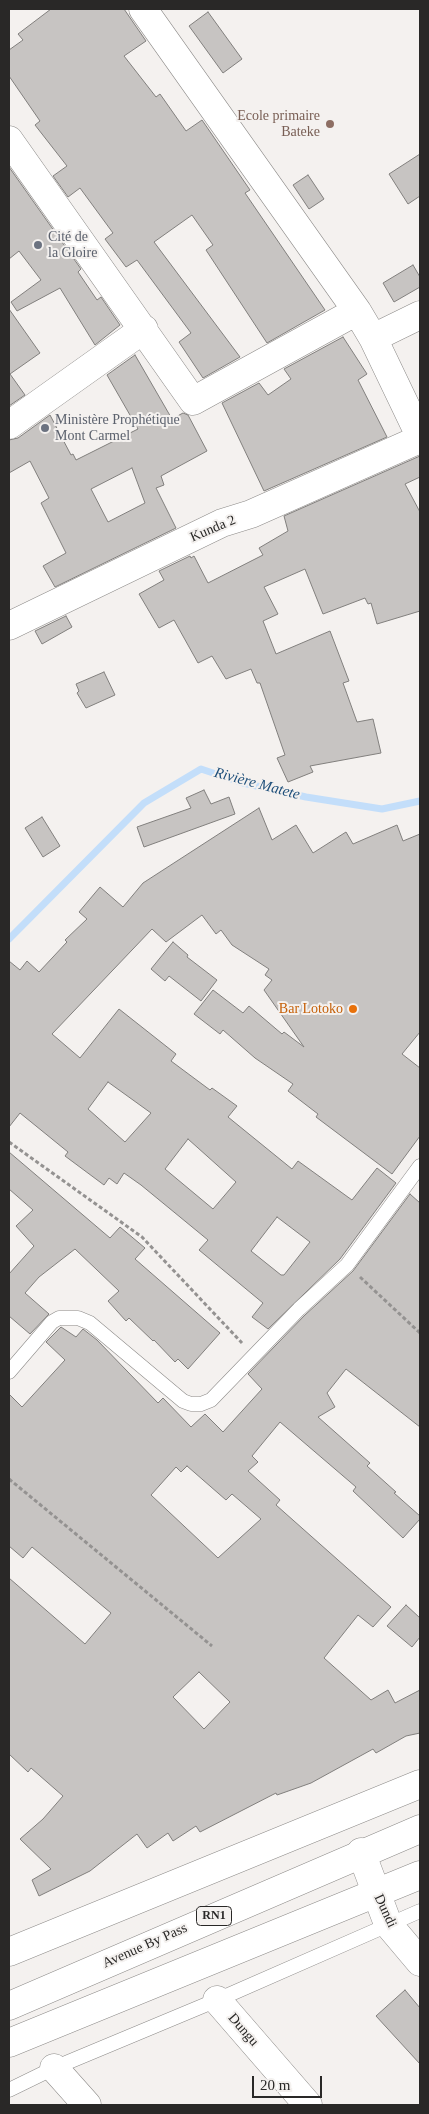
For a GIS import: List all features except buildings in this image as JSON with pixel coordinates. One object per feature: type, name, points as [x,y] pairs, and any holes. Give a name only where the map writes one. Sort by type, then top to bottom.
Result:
[{"type":"main road","points":[[143,9],[357,311],[373,338],[420,438]]},
{"type":"main road","points":[[9,140],[194,401],[357,311]]},
{"type":"main road","points":[[373,338],[420,315]]},
{"type":"main road","points":[[9,425],[144,329]]},
{"type":"main road","name":"Kunda 2","points":[[9,626],[222,522],[251,514],[420,438]]},
{"type":"main road","points":[[9,1952],[420,1784]]},
{"type":"main road","name":"Avenue By Pass","points":[[9,2006],[420,1828]]},
{"type":"main road","name":"Dundi","points":[[361,1852],[388,1924],[420,1962]]},
{"type":"main road","points":[[9,2042],[420,1875]]},
{"type":"main road","name":"Dungu","points":[[217,2000],[308,2105]]},
{"type":"main road","points":[[54,2068],[87,2105]]},
{"type":"lane","points":[[9,1372],[52,1322],[68,1316],[78,1318],[90,1324],[173,1393],[191,1404],[201,1404],[211,1400],[299,1309],[346,1265],[420,1166]]},
{"type":"lane","points":[[9,2090],[54,2068],[217,2000],[420,1911]]},
{"type":"path","points":[[9,1142],[142,1237],[254,1356]]},
{"type":"path","points":[[346,1265],[420,1333]]},
{"type":"path","points":[[9,1479],[212,1646]]},
{"type":"waterway","name":"Rivière Matete","points":[[9,939],[144,803],[201,769],[243,783],[306,797],[382,809],[420,801]]},
{"type":"place","name":"Ecole primaire Bateke","points":[[330,124]]},
{"type":"place","name":"Cité de la Gloire","points":[[38,245]]},
{"type":"place","name":"Ministère Prophétique Mont Carmel","points":[[45,428]]},
{"type":"place","name":"Bar Lotoko","points":[[353,1009]]}]
